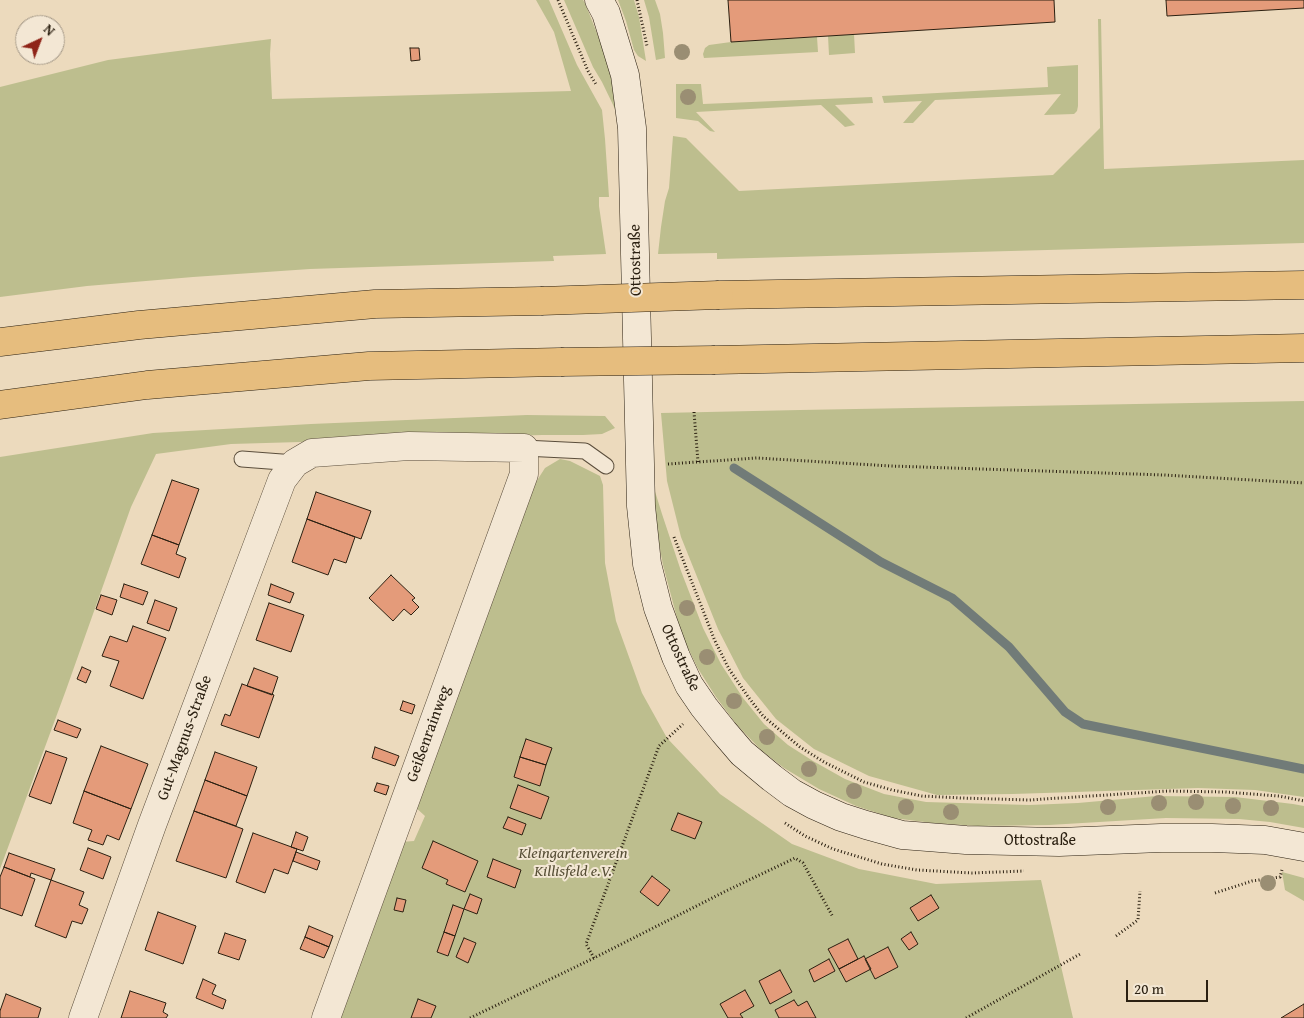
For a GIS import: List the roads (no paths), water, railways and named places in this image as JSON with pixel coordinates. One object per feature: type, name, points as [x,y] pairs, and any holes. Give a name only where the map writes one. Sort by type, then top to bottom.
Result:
[{"type":"highway","points":[[0,342],[139,325],[375,304],[719,295],[1304,285]]},
{"type":"highway","points":[[0,405],[147,385],[369,366],[1304,348]]},
{"type":"street","name":"Ottostraße","points":[[600,0],[606,13],[625,75],[632,128],[640,496],[647,564],[658,608],[676,657],[689,684],[724,732],[742,753],[792,793],[841,817],[866,826],[902,835],[966,840],[1041,841],[1160,838],[1265,840],[1294,855]]},
{"type":"street","points":[[295,463],[312,453],[400,447],[524,448]]},
{"type":"street","name":"Geißenrainweg","points":[[326,1018],[524,474],[524,448]]},
{"type":"street","name":"Gut-Magnus-Straße","points":[[83,1018],[278,489],[282,480],[295,463]]},
{"type":"lane","points":[[524,448],[586,451],[606,466]]},
{"type":"lane","points":[[242,458],[295,463]]},
{"type":"waterway","points":[[734,468],[881,562],[952,598],[1009,647],[1065,712],[1083,724],[1304,769]]},
{"type":"park label","name":"Kleingartenverein Killisfeld e.V.","points":[[573,863]]}]
